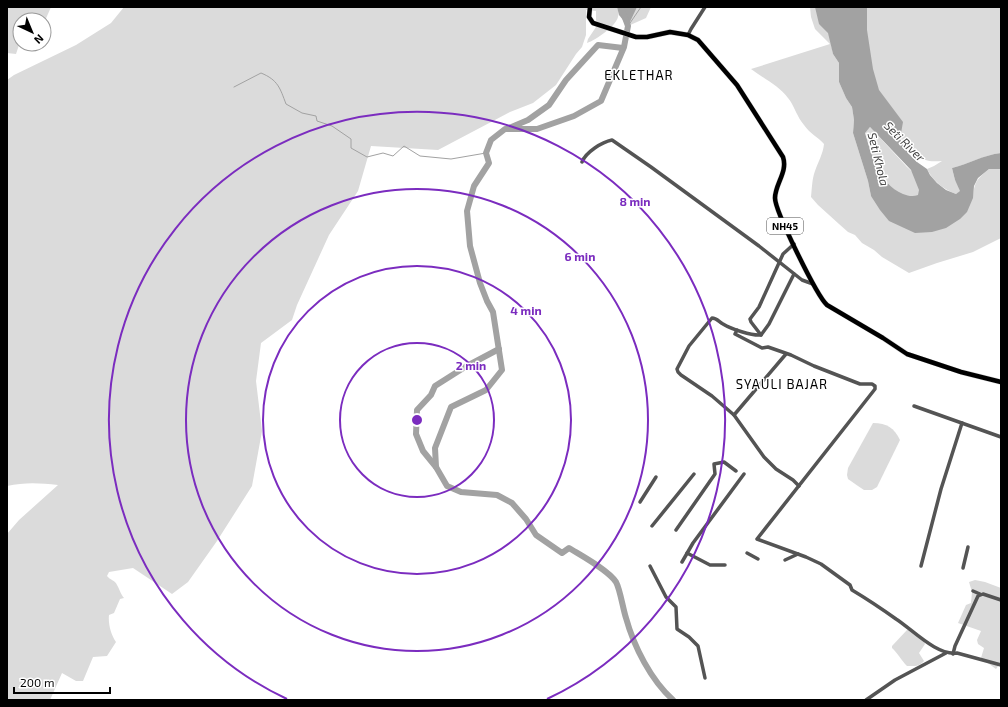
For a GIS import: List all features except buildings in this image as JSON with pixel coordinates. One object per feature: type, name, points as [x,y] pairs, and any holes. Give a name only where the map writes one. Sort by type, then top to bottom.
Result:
[{"type":"main road","name":"NH45","points":[[590,7],[591,21],[595,24],[636,37],[647,37],[670,32],[688,35],[698,40],[728,74],[783,157],[784,169],[777,186],[776,204],[786,229],[813,284],[820,297],[827,305],[883,338],[903,352],[961,372],[1001,382]]},
{"type":"street","points":[[688,35],[705,7]]},
{"type":"street","points":[[582,162],[584,156],[588,152],[607,141],[612,140],[651,167],[802,280],[813,284]]},
{"type":"street","points":[[761,335],[751,322],[750,318],[759,307],[783,254],[794,244]]},
{"type":"street","points":[[761,335],[769,324],[794,274]]},
{"type":"street","points":[[761,335],[758,336],[728,327],[716,318],[712,318],[690,346],[677,369],[681,375],[712,396],[734,415],[764,457],[776,470],[793,480],[798,486]]},
{"type":"street","points":[[737,330],[735,334],[762,348],[768,347],[860,384],[872,384],[875,386],[875,389],[757,539],[821,564],[850,585],[852,590],[902,622],[929,644],[946,653],[957,653],[1001,665]]},
{"type":"street","points":[[734,415],[786,354]]},
{"type":"street","points":[[914,406],[1001,437]]},
{"type":"street","points":[[921,566],[941,489],[962,423]]},
{"type":"street","points":[[676,530],[715,474],[714,464],[724,462],[736,471]]},
{"type":"street","points":[[652,526],[694,474]]},
{"type":"street","points":[[682,562],[693,542],[744,474]]},
{"type":"street","points":[[640,502],[656,477]]},
{"type":"street","points":[[962,568],[968,547]]},
{"type":"street","points":[[687,553],[710,565],[725,565]]},
{"type":"street","points":[[747,554],[758,559]]},
{"type":"street","points":[[785,560],[798,554]]},
{"type":"street","points":[[650,566],[666,597],[676,607],[677,630],[689,637],[698,646],[705,678]]},
{"type":"street","points":[[973,591],[1001,600]]},
{"type":"street","points":[[953,654],[955,646],[980,594]]},
{"type":"street","points":[[866,700],[895,680],[946,653]]},
{"type":"shaded area","points":[[7,7],[51,7],[49,12],[12,12],[12,52],[17,52],[16,54],[7,53]]},
{"type":"shaded area","points":[[124,7],[617,7],[618,17],[610,28],[600,36],[587,43],[598,24],[596,20],[596,11],[586,10],[586,35],[582,47],[556,85],[533,103],[510,112],[438,150],[371,146],[358,191],[329,235],[297,305],[292,320],[261,343],[256,381],[262,431],[252,486],[217,541],[188,582],[172,594],[133,568],[109,572],[107,576],[116,583],[124,598],[120,599],[114,613],[109,615],[110,629],[116,642],[107,656],[93,657],[83,681],[76,681],[62,673],[50,700],[7,700],[7,534],[19,520],[58,485],[32,483],[7,486],[7,80],[14,75],[76,45],[111,23]]},
{"type":"shaded area","points":[[617,7],[637,7],[628,26],[619,15]]},
{"type":"shaded area","points":[[623,7],[651,7],[646,18],[628,26]]},
{"type":"shaded area","points":[[810,7],[821,7],[828,27],[833,54],[839,63],[839,82],[852,107],[854,120],[853,133],[868,181],[871,196],[973,198],[974,188],[977,181],[989,169],[1001,169],[1001,238],[973,252],[909,273],[862,243],[855,235],[848,232],[839,224],[811,197],[814,174],[822,155],[824,144],[806,128],[790,101],[784,94],[776,86],[751,69],[830,44],[815,29],[811,17]]},
{"type":"shaded area","points":[[815,7],[867,7],[867,30],[873,69],[879,90],[903,122],[900,139],[908,153],[927,169],[937,183],[946,190],[956,194],[960,191],[952,168],[1001,153],[1001,169],[989,169],[978,178],[974,186],[973,198],[967,212],[960,219],[946,228],[932,232],[915,233],[889,221],[880,210],[871,196],[868,181],[853,133],[854,120],[852,107],[839,82],[839,63],[833,54],[828,33],[819,24]],"holes":[[[870,127],[911,170],[919,190],[918,195],[914,196],[905,195],[894,189],[882,176],[877,168],[865,133]]]},
{"type":"shaded area","points":[[862,7],[1001,7],[1001,153],[952,168],[955,180],[961,191],[956,194],[939,184],[927,169],[942,161],[929,161],[922,159],[903,140],[900,139],[873,89]]},
{"type":"shaded area","points":[[870,127],[907,167],[943,199],[897,210],[873,160],[865,132]]},
{"type":"shaded area","points":[[873,423],[890,427],[900,440],[877,487],[872,490],[864,490],[848,479],[847,475],[848,468]]},
{"type":"shaded area","points":[[975,580],[1001,588],[1001,662],[996,669],[981,658],[984,648],[978,644],[977,640],[981,631],[958,623],[966,605],[971,603],[972,592],[969,582]]},
{"type":"shaded area","points":[[907,630],[923,640],[925,644],[919,653],[924,661],[918,665],[907,666],[892,648],[892,646]]},
{"type":"waterway","points":[[621,7],[628,26],[624,47],[601,101],[574,116],[537,129],[505,129],[491,140],[486,153],[489,163],[474,186],[467,211],[470,246],[480,283],[493,312],[502,370],[486,390],[451,407],[435,448],[436,467],[447,486],[461,492],[497,495],[512,503],[526,519],[536,535],[562,553],[569,548],[612,577],[616,582],[620,594],[629,629],[644,662],[658,683],[673,700]]},
{"type":"waterway","points":[[628,26],[641,7]]},
{"type":"waterway","points":[[509,128],[528,120],[549,105],[566,80],[598,45],[623,48]]},
{"type":"waterway","points":[[234,87],[261,73],[267,76],[278,85],[286,104],[302,113],[316,116],[317,121],[332,126],[351,139],[351,148],[367,157],[383,153],[393,156],[404,146],[420,156],[451,159],[486,153]]},
{"type":"waterway","points":[[436,467],[423,451],[416,434],[417,410],[431,395],[435,386],[465,367],[499,349]]},
{"type":"district","name":"EKLETHAR","points":[[639,75]]},
{"type":"district","name":"SYAULI BAJAR","points":[[782,384]]},
{"type":"water label","name":"Seti River","points":[[905,141]]},
{"type":"water label","name":"Seti Khola","points":[[879,159]]}]
